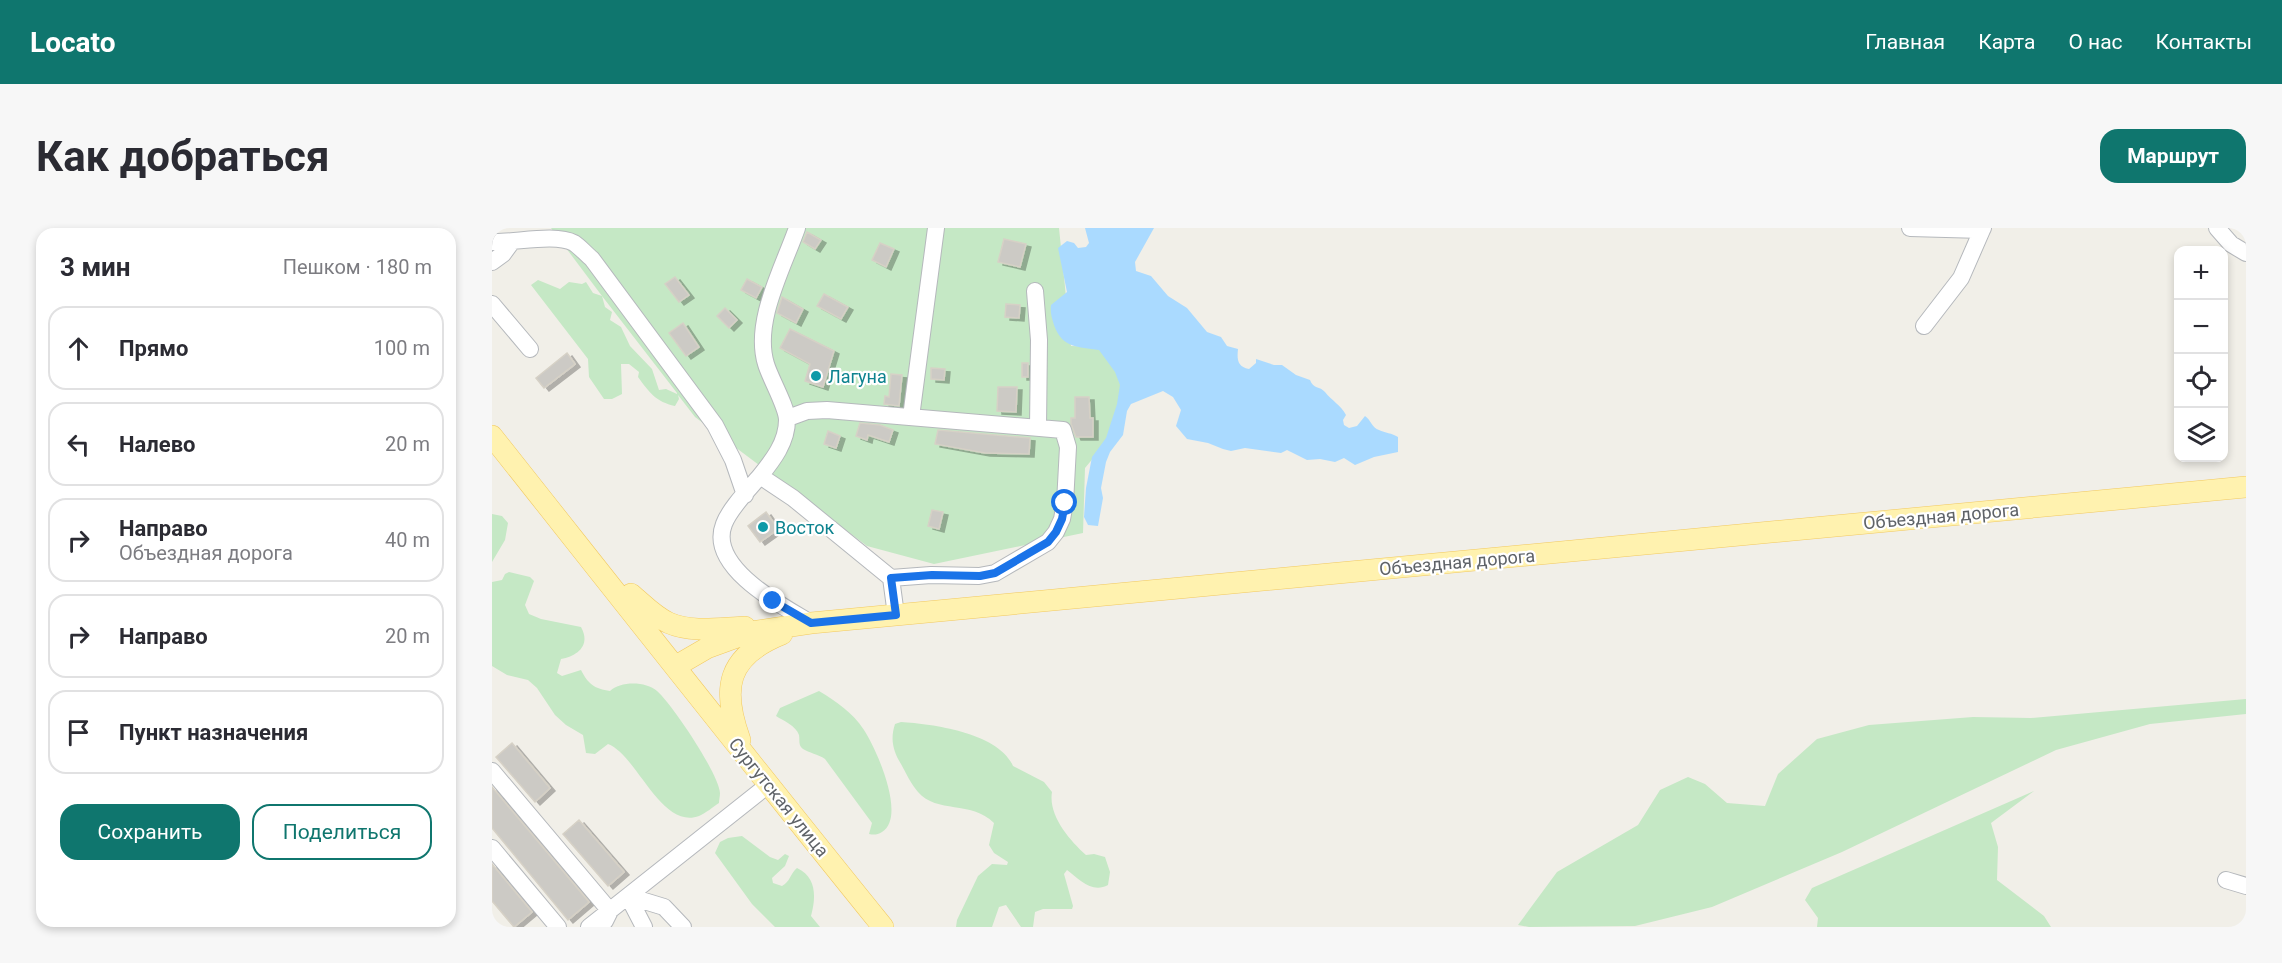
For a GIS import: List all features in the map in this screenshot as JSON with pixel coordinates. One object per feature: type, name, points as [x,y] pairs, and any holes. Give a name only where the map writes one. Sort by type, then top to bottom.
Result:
[{"type":"main road","points":[[492,436],[590,558],[654,614],[669,623],[684,628],[702,629],[811,623]]},
{"type":"main road","name":"Объездная дорога","points":[[676,666],[707,648],[751,632],[811,623],[2246,487]]},
{"type":"main road","name":"Сургутская улица","points":[[590,558],[883,927]]},
{"type":"main road","points":[[746,757],[730,708],[729,689],[734,673],[752,649],[764,641],[811,623]]},
{"type":"lane","points":[[797,228],[766,314],[762,338],[766,363],[788,418],[783,442],[772,462],[724,522],[721,537],[724,551],[735,568],[752,585],[811,623]]},
{"type":"lane","points":[[911,417],[936,228]]},
{"type":"lane","points":[[1910,228],[1982,229],[1961,278],[1924,326]]},
{"type":"lane","points":[[2217,228],[2232,244],[2246,253]]},
{"type":"lane","points":[[492,242],[511,243],[561,238],[575,243],[592,259],[715,425],[733,460],[745,495]]},
{"type":"lane","points":[[492,262],[503,254],[511,243]]},
{"type":"lane","points":[[1035,291],[1039,340],[1038,428]]},
{"type":"lane","points":[[492,304],[530,349]]},
{"type":"lane","points":[[788,418],[807,411],[827,410],[1063,430],[1068,447],[1062,519],[1048,542],[995,573],[980,576],[932,575],[891,578]]},
{"type":"lane","points":[[760,476],[793,498],[891,578],[896,615]]},
{"type":"lane","points":[[492,771],[610,910]]},
{"type":"lane","points":[[589,927],[768,785]]},
{"type":"lane","points":[[492,848],[558,927]]},
{"type":"lane","points":[[2226,880],[2246,885]]},
{"type":"lane","points":[[628,896],[644,927]]},
{"type":"lane","points":[[628,896],[664,907],[683,927]]},
{"type":"lane","points":[[603,927],[610,910]]},
{"type":"green space","points":[[551,228],[1059,228],[1071,346],[1107,347],[1131,385],[1120,426],[1085,468],[1083,533],[934,564],[867,546],[695,417],[678,395],[679,399],[675,406],[658,399],[638,377],[639,372],[629,364],[621,364],[622,394],[612,399],[604,399],[589,377],[588,359],[531,285],[538,280],[560,289],[569,282],[582,284],[586,282],[593,293],[602,296]],"holes":[[[602,296],[677,393],[666,389],[659,390],[652,369],[630,346],[621,327],[610,320],[612,312],[605,307]]]},
{"type":"green space","points":[[492,514],[502,516],[508,523],[505,540],[492,562]]},
{"type":"green space","points":[[509,572],[530,577],[534,581],[525,605],[529,614],[541,619],[581,627],[584,633],[584,644],[581,649],[561,659],[557,673],[562,676],[581,670],[592,685],[610,691],[620,685],[640,684],[657,691],[704,756],[718,784],[719,803],[699,816],[685,817],[673,812],[661,802],[619,751],[608,744],[595,754],[586,753],[583,735],[555,715],[537,688],[528,680],[507,675],[492,666],[492,582],[502,580]]},
{"type":"green space","points":[[819,691],[838,703],[854,718],[864,730],[882,766],[887,782],[891,812],[889,824],[879,834],[869,834],[872,823],[825,759],[803,749],[795,729],[776,716],[780,708]]},
{"type":"green space","points":[[2246,699],[2246,714],[2150,724],[2056,750],[1842,852],[1712,907],[1635,926],[1529,927],[1518,925],[1557,872],[1638,825],[1660,790],[1688,777],[1705,784],[1727,803],[1765,806],[1778,774],[1817,739],[1869,725],[1973,717],[2031,718]]},
{"type":"green space","points":[[901,722],[947,728],[980,738],[994,745],[1013,766],[1044,782],[1052,792],[1053,809],[1067,835],[1086,855],[1094,854],[1105,857],[1110,872],[1108,885],[1091,887],[1067,870],[1064,874],[1072,909],[1043,909],[1035,912],[1033,927],[1021,927],[1006,905],[999,907],[992,927],[956,927],[957,920],[978,876],[992,864],[1007,865],[1008,862],[994,853],[989,845],[994,823],[975,812],[935,803],[926,799],[915,789],[894,750],[895,724]]},
{"type":"green space","points":[[2034,791],[1991,823],[1998,847],[1997,880],[2044,916],[2051,927],[1817,927],[1818,918],[1805,900],[1812,888]]},
{"type":"green space","points":[[742,836],[770,857],[778,860],[785,854],[789,856],[785,866],[772,878],[773,883],[782,886],[797,868],[804,872],[812,882],[814,902],[811,916],[820,927],[775,927],[752,904],[715,853],[720,842]]},
{"type":"water","points":[[1085,228],[1154,228],[1135,262],[1136,271],[1151,276],[1168,296],[1187,308],[1207,332],[1221,337],[1227,346],[1238,349],[1238,359],[1242,366],[1249,369],[1256,363],[1256,359],[1282,365],[1296,375],[1310,380],[1344,412],[1346,415],[1343,420],[1344,425],[1349,428],[1357,426],[1365,416],[1377,429],[1398,437],[1398,452],[1374,457],[1355,465],[1344,458],[1335,462],[1320,459],[1307,460],[1287,450],[1281,453],[1245,448],[1231,451],[1223,449],[1187,439],[1176,426],[1181,410],[1173,397],[1163,391],[1131,404],[1127,411],[1123,435],[1110,452],[1106,462],[1098,526],[1088,525],[1084,517],[1086,488],[1092,457],[1106,438],[1117,404],[1120,385],[1115,372],[1099,350],[1066,342],[1057,333],[1051,315],[1051,305],[1067,292],[1058,248],[1067,241],[1074,243],[1078,248],[1086,247],[1089,243]]},
{"type":"building","points":[[807,232],[821,240],[815,249],[803,242]]},
{"type":"building","points":[[1004,239],[1026,244],[1020,267],[998,262]]},
{"type":"building","points":[[880,243],[894,249],[886,267],[872,260]]},
{"type":"building","points":[[675,277],[689,295],[679,302],[665,284]]},
{"type":"building","points":[[747,279],[762,287],[756,298],[741,290]]},
{"type":"building","points":[[824,294],[848,307],[841,319],[817,306]]},
{"type":"building","points":[[782,297],[803,309],[796,323],[777,313]]},
{"type":"building","points":[[1006,304],[1020,305],[1019,318],[1005,317]]},
{"type":"building","points":[[725,308],[737,320],[729,328],[717,316]]},
{"type":"building","points":[[683,323],[699,347],[686,356],[669,333]]},
{"type":"building","points":[[790,329],[834,351],[823,387],[805,381],[810,364],[780,348]]},
{"type":"building","points":[[567,353],[575,364],[544,388],[536,378]]},
{"type":"building","points":[[1022,363],[1028,363],[1028,377],[1022,377]]},
{"type":"building","points":[[931,368],[945,369],[944,380],[931,379]]},
{"type":"building","points":[[891,374],[902,375],[899,406],[884,404],[885,396],[889,397]]},
{"type":"building","points":[[998,387],[1017,387],[1016,412],[997,411]]},
{"type":"building","points":[[1075,397],[1089,397],[1090,418],[1093,418],[1093,437],[1076,437],[1071,424],[1071,418],[1075,418]]},
{"type":"building","points":[[860,423],[880,425],[893,430],[889,442],[868,435],[867,440],[856,436]]},
{"type":"building","points":[[938,430],[1030,438],[1029,454],[985,453],[935,444]]},
{"type":"building","points":[[828,431],[840,436],[836,448],[824,444]]},
{"type":"building","points":[[932,510],[943,512],[939,529],[928,526]]},
{"type":"building","name":"Восток","points":[[766,512],[778,529],[760,542],[748,526]]},
{"type":"building","points":[[512,743],[550,788],[535,802],[496,757]]},
{"type":"building","points":[[492,787],[589,902],[568,920],[492,828]]},
{"type":"building","points":[[579,820],[624,872],[608,886],[563,834]]},
{"type":"building","points":[[492,864],[532,912],[514,927],[492,901]]},
{"type":"place","name":"Лагуна","points":[[816,376]]},
{"type":"place","name":"Восток","points":[[763,527]]},
{"type":"route","points":[[773,601],[811,623],[896,615],[891,578],[932,575],[980,576],[995,573],[1048,542],[1062,519],[1065,503]]}]
